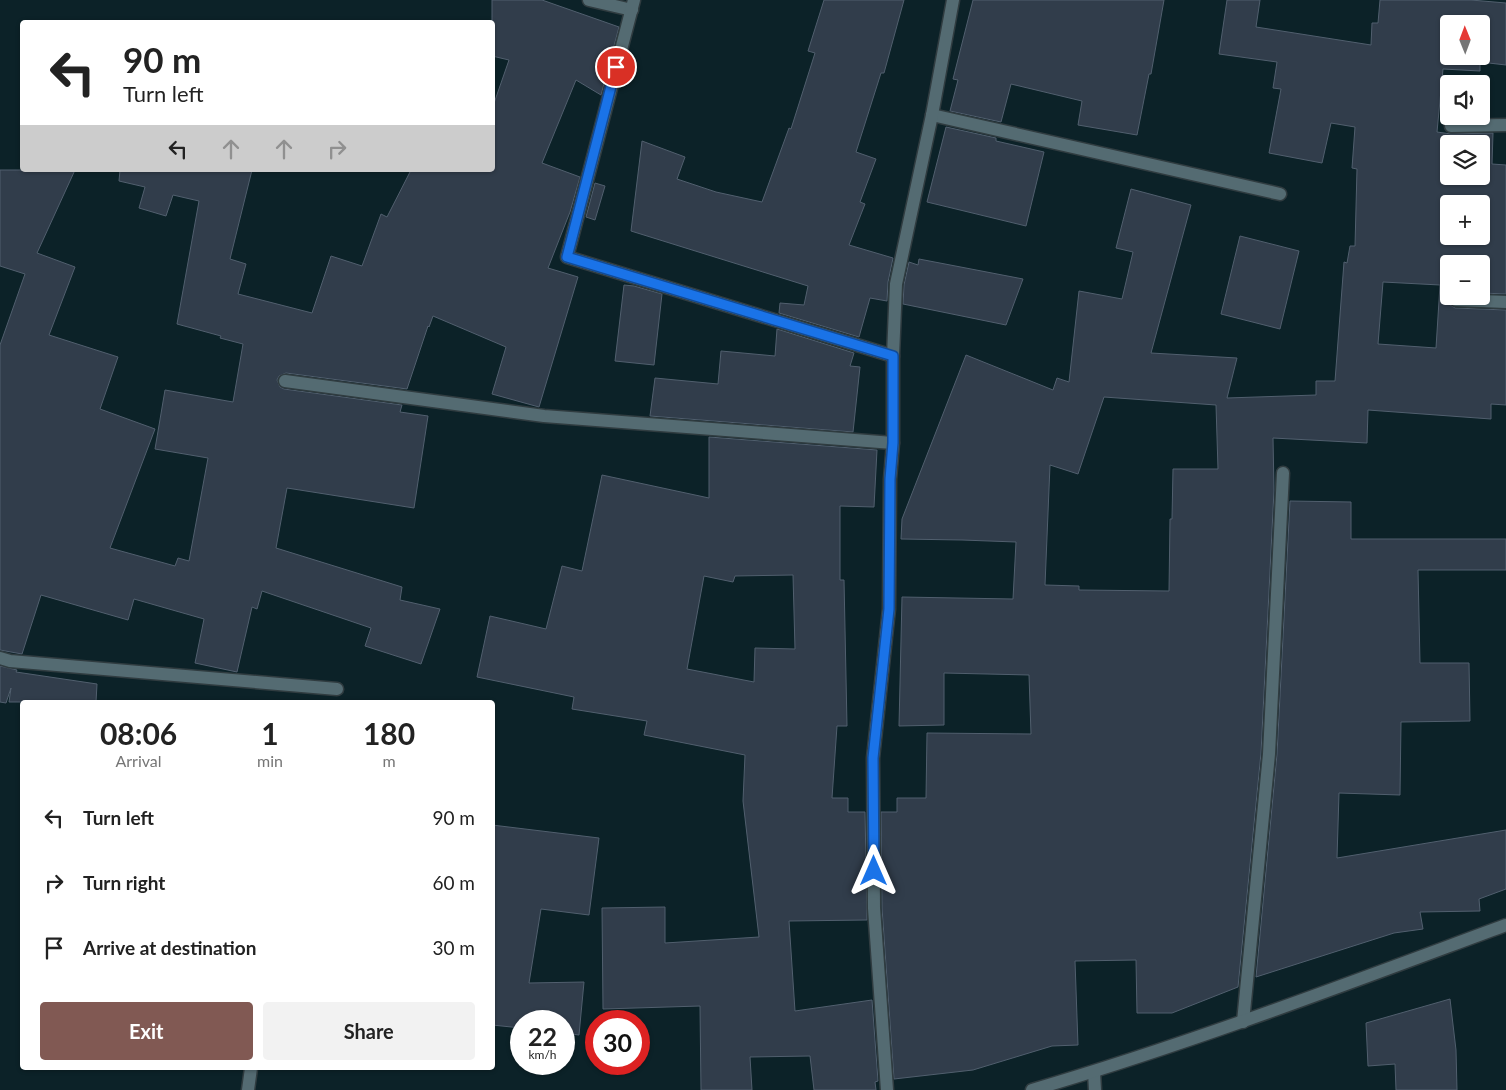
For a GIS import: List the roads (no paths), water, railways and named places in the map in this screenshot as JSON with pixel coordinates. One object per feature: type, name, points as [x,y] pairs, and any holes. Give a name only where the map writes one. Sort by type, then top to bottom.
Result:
[{"type":"street","points":[[589,0],[633,5],[567,257],[893,356]]},
{"type":"street","points":[[886,1090],[874,908],[873,758],[889,609],[890,479],[893,443],[893,356],[896,284],[932,115],[953,0]]},
{"type":"street","points":[[932,115],[1280,194]]},
{"type":"street","points":[[1451,126],[1506,124]]},
{"type":"street","points":[[1490,301],[1506,302]]},
{"type":"street","points":[[285,381],[544,416],[893,443]]},
{"type":"street","points":[[1243,1022],[1269,754],[1283,473]]},
{"type":"street","points":[[0,658],[10,661],[337,689]]},
{"type":"street","points":[[1032,1090],[1094,1072],[1243,1022],[1506,925]]},
{"type":"street","points":[[248,1090],[251,1070]]},
{"type":"street","points":[[1094,1072],[1095,1090]]}]
